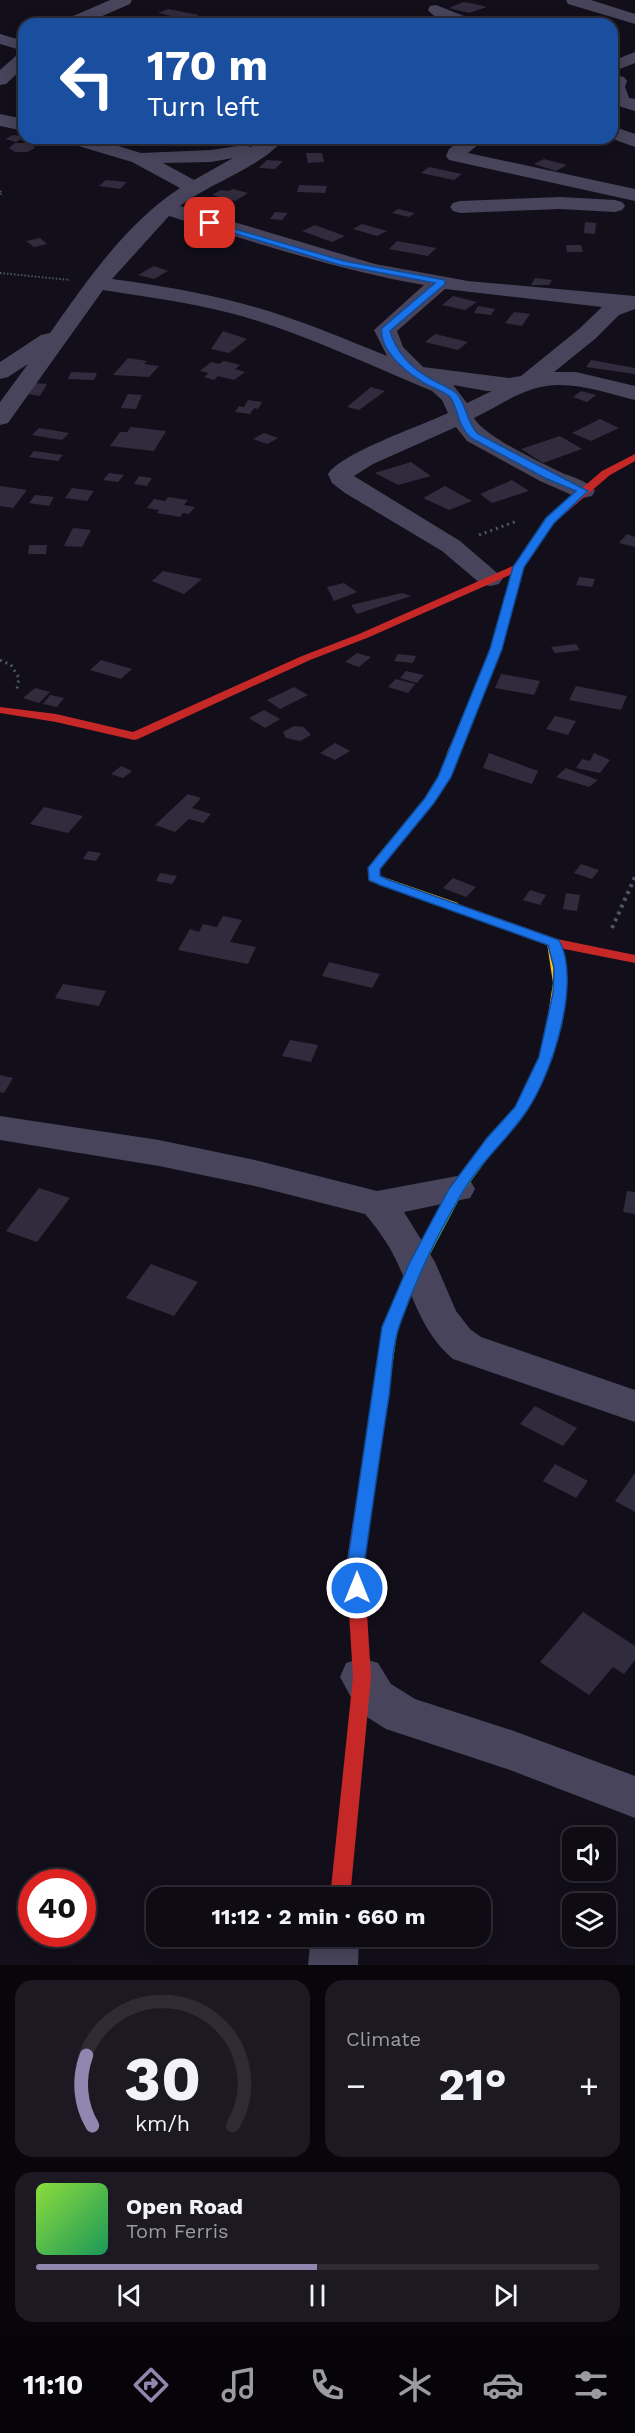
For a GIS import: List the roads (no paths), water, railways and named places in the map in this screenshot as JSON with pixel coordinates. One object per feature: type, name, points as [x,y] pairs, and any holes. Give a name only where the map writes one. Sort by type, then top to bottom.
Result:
[{"type":"street","points":[[84,18],[124,0]]},
{"type":"street","points":[[574,0],[635,19]]},
{"type":"street","points":[[439,11],[455,18]]},
{"type":"street","points":[[0,38],[18,34]]},
{"type":"street","points":[[0,38],[18,44]]},
{"type":"street","points":[[618,71],[635,57]]},
{"type":"street","points":[[0,80],[18,64]]},
{"type":"street","points":[[618,94],[635,139]]},
{"type":"street","points":[[0,120],[18,124]]},
{"type":"street","points":[[618,134],[635,139]]},
{"type":"street","points":[[92,144],[139,158],[193,186]]},
{"type":"street","points":[[139,158],[211,156],[265,144]]},
{"type":"street","points":[[0,418],[97,283],[165,208],[193,186],[267,144]]},
{"type":"street","points":[[469,144],[456,153],[456,156],[635,196]]},
{"type":"street","points":[[566,224],[570,214],[635,196]]},
{"type":"street","points":[[460,207],[560,203],[635,207]]},
{"type":"street","points":[[165,208],[343,263],[441,282],[559,297],[632,303]]},
{"type":"street","points":[[320,337],[385,330],[441,282]]},
{"type":"street","points":[[97,283],[213,301],[267,317],[418,374],[509,385],[553,379],[576,379],[635,393]]},
{"type":"street","points":[[490,578],[451,546],[354,488],[341,478],[340,474],[364,459],[461,416],[527,383],[587,334],[611,310],[632,303]]},
{"type":"street","points":[[385,330],[389,345],[397,356],[418,374],[454,396],[466,428],[475,436],[549,476],[575,498]]},
{"type":"street","points":[[0,372],[63,331]]},
{"type":"street","points":[[635,457],[606,473],[550,520],[519,567],[496,649],[445,777],[430,800],[374,868],[374,878],[554,943],[635,959]]},
{"type":"street","points":[[7,710],[134,736],[519,567]]},
{"type":"street","points":[[340,1887],[362,1677],[355,1566],[390,1327],[417,1264],[457,1189],[492,1142],[521,1109],[546,1057],[560,993],[561,968],[554,943]]},
{"type":"street","points":[[0,1128],[159,1154],[259,1174],[377,1204],[457,1189]]},
{"type":"street","points":[[377,1204],[397,1227],[417,1264],[435,1311],[453,1339],[467,1348],[635,1406]]},
{"type":"street","points":[[362,1677],[375,1698],[402,1715],[514,1751],[635,1797]]},
{"type":"street","points":[[333,1965],[335,1947]]}]
